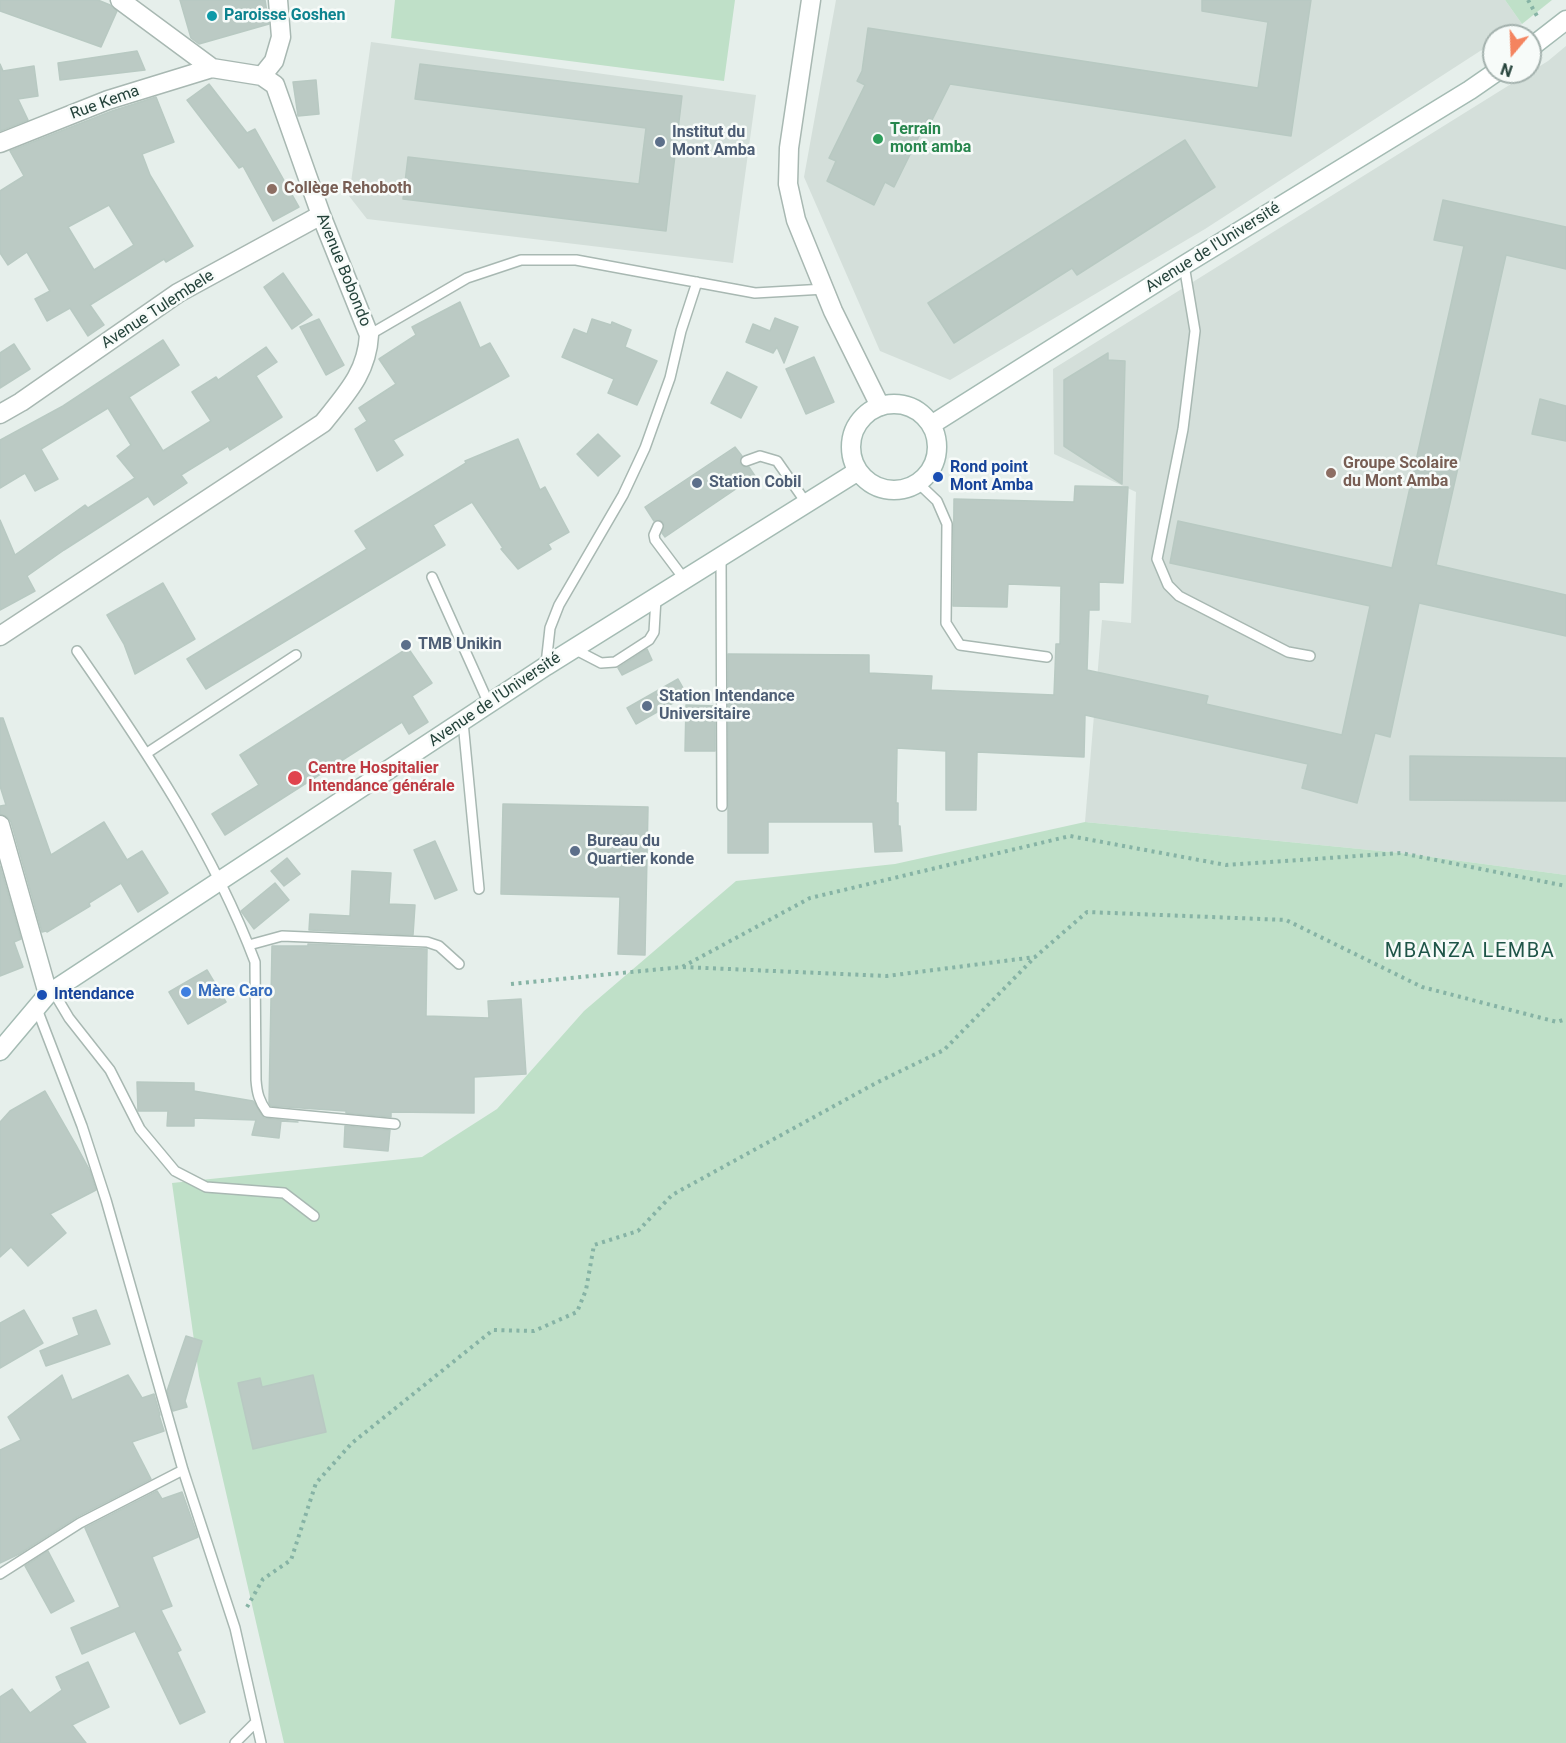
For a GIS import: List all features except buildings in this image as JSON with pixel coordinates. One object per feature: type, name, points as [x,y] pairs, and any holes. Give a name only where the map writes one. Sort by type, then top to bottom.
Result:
[{"type":"street","points":[[120,0],[212,68],[262,76],[274,61],[281,36],[278,0]]},
{"type":"street","points":[[811,0],[789,148],[788,184],[796,220],[833,310],[880,406]]},
{"type":"street","points":[[1542,39],[1566,20]]},
{"type":"street","name":"Rue Kema","points":[[0,143],[108,100],[212,68]]},
{"type":"street","name":"Avenue Bobondo","points":[[0,636],[323,423],[356,382],[368,353],[369,335],[321,215],[275,85],[262,76]]},
{"type":"street","name":"Avenue de l'Université","points":[[931,425],[1482,82]]},
{"type":"street","name":"Avenue Tulembele","points":[[0,414],[21,402],[178,293],[321,215]]},
{"type":"street","points":[[899,404],[918,411],[931,425],[938,443],[935,462],[925,478],[909,488],[891,490],[872,484],[858,471],[851,453],[853,434],[863,417],[880,406],[899,404]]},
{"type":"street","name":"Avenue de l'Université","points":[[0,1051],[46,998],[546,666],[858,471]]},
{"type":"street","points":[[0,825],[46,998]]},
{"type":"lane","points":[[369,335],[467,278],[521,261],[576,260],[755,293],[825,289]]},
{"type":"lane","points":[[1184,266],[1195,331],[1183,429],[1157,559],[1168,585],[1179,596],[1288,652],[1310,656]]},
{"type":"lane","points":[[546,666],[550,628],[559,605],[623,495],[645,448],[669,378],[697,282]]},
{"type":"lane","points":[[746,461],[760,456],[777,461],[807,504]]},
{"type":"lane","points":[[918,482],[937,501],[947,524],[946,623],[960,645],[1047,657]]},
{"type":"lane","points":[[658,526],[654,535],[655,540],[686,580]]},
{"type":"lane","points":[[721,557],[722,806]]},
{"type":"lane","points":[[432,577],[489,705]]},
{"type":"lane","points":[[573,649],[601,663],[615,662],[649,640],[654,632],[656,598]]},
{"type":"lane","points":[[77,651],[147,753],[220,881],[249,945],[255,962],[256,979],[257,1094],[267,1112],[395,1124]]},
{"type":"lane","points":[[147,753],[296,655]]},
{"type":"lane","points":[[463,722],[479,889]]},
{"type":"lane","points":[[249,945],[282,936],[427,942],[439,946],[459,964]]},
{"type":"lane","points":[[46,998],[69,1018],[110,1070],[140,1129],[175,1171],[206,1187],[284,1193],[314,1216]]},
{"type":"lane","points":[[46,998],[183,1470],[235,1628],[261,1743]]},
{"type":"lane","points":[[0,1574],[80,1523],[183,1470]]},
{"type":"lane","points":[[235,1743],[256,1722]]},
{"type":"path","points":[[682,967],[810,898],[1070,836],[1226,865],[1401,853],[1566,886]]},
{"type":"path","points":[[235,1628],[263,1579],[291,1560],[316,1483],[352,1443],[493,1330],[534,1331],[577,1312],[586,1290],[594,1245],[638,1231],[672,1195],[876,1083],[944,1050],[1035,957],[1087,912],[1286,920],[1422,987],[1557,1022],[1566,1019]]},
{"type":"path","points":[[511,984],[682,967],[887,976],[1035,957]]},
{"type":"shaded area","points":[[836,0],[1505,0],[1522,24],[1482,24],[1482,50],[1205,229],[950,380],[880,351],[804,177]]},
{"type":"shaded area","points":[[371,42],[756,95],[733,263],[367,219],[349,196]]},
{"type":"shaded area","name":"Groupe Scolaire du Mont Amba","points":[[1566,46],[1566,875],[1401,853],[1085,822],[1102,620],[1131,623],[1136,492],[1054,454],[1053,369],[1511,84],[1542,84],[1542,65]]},
{"type":"green space","points":[[395,0],[735,0],[724,81],[391,38]]},
{"type":"green space","points":[[1505,0],[1552,0],[1522,24]]},
{"type":"green space","points":[[1085,822],[1401,853],[1566,875],[1566,1743],[284,1743],[199,1376],[172,1183],[422,1157],[497,1109],[584,1011],[736,881],[895,864]]},
{"type":"place","name":"Paroisse Goshen","points":[[212,16]]},
{"type":"place","name":"Terrain mont amba","points":[[878,139]]},
{"type":"place","name":"Institut du Mont Amba","points":[[660,142]]},
{"type":"place","name":"Collège Rehoboth","points":[[272,189]]},
{"type":"place","name":"Groupe Scolaire du Mont Amba","points":[[1331,473]]},
{"type":"place","name":"Rond point Mont Amba","points":[[938,477]]},
{"type":"place","name":"Station Cobil","points":[[697,483]]},
{"type":"place","name":"TMB Unikin","points":[[406,645]]},
{"type":"place","name":"Station Intendance Universitaire","points":[[647,706]]},
{"type":"place","name":"Centre Hospitalier Intendance générale","points":[[295,778]]},
{"type":"place","name":"Bureau du Quartier konde","points":[[575,851]]},
{"type":"place","name":"Mère Caro","points":[[186,992]]},
{"type":"place","name":"Intendance","points":[[42,995]]},
{"type":"district","name":"MBANZA LEMBA","points":[[1470,952]]}]
